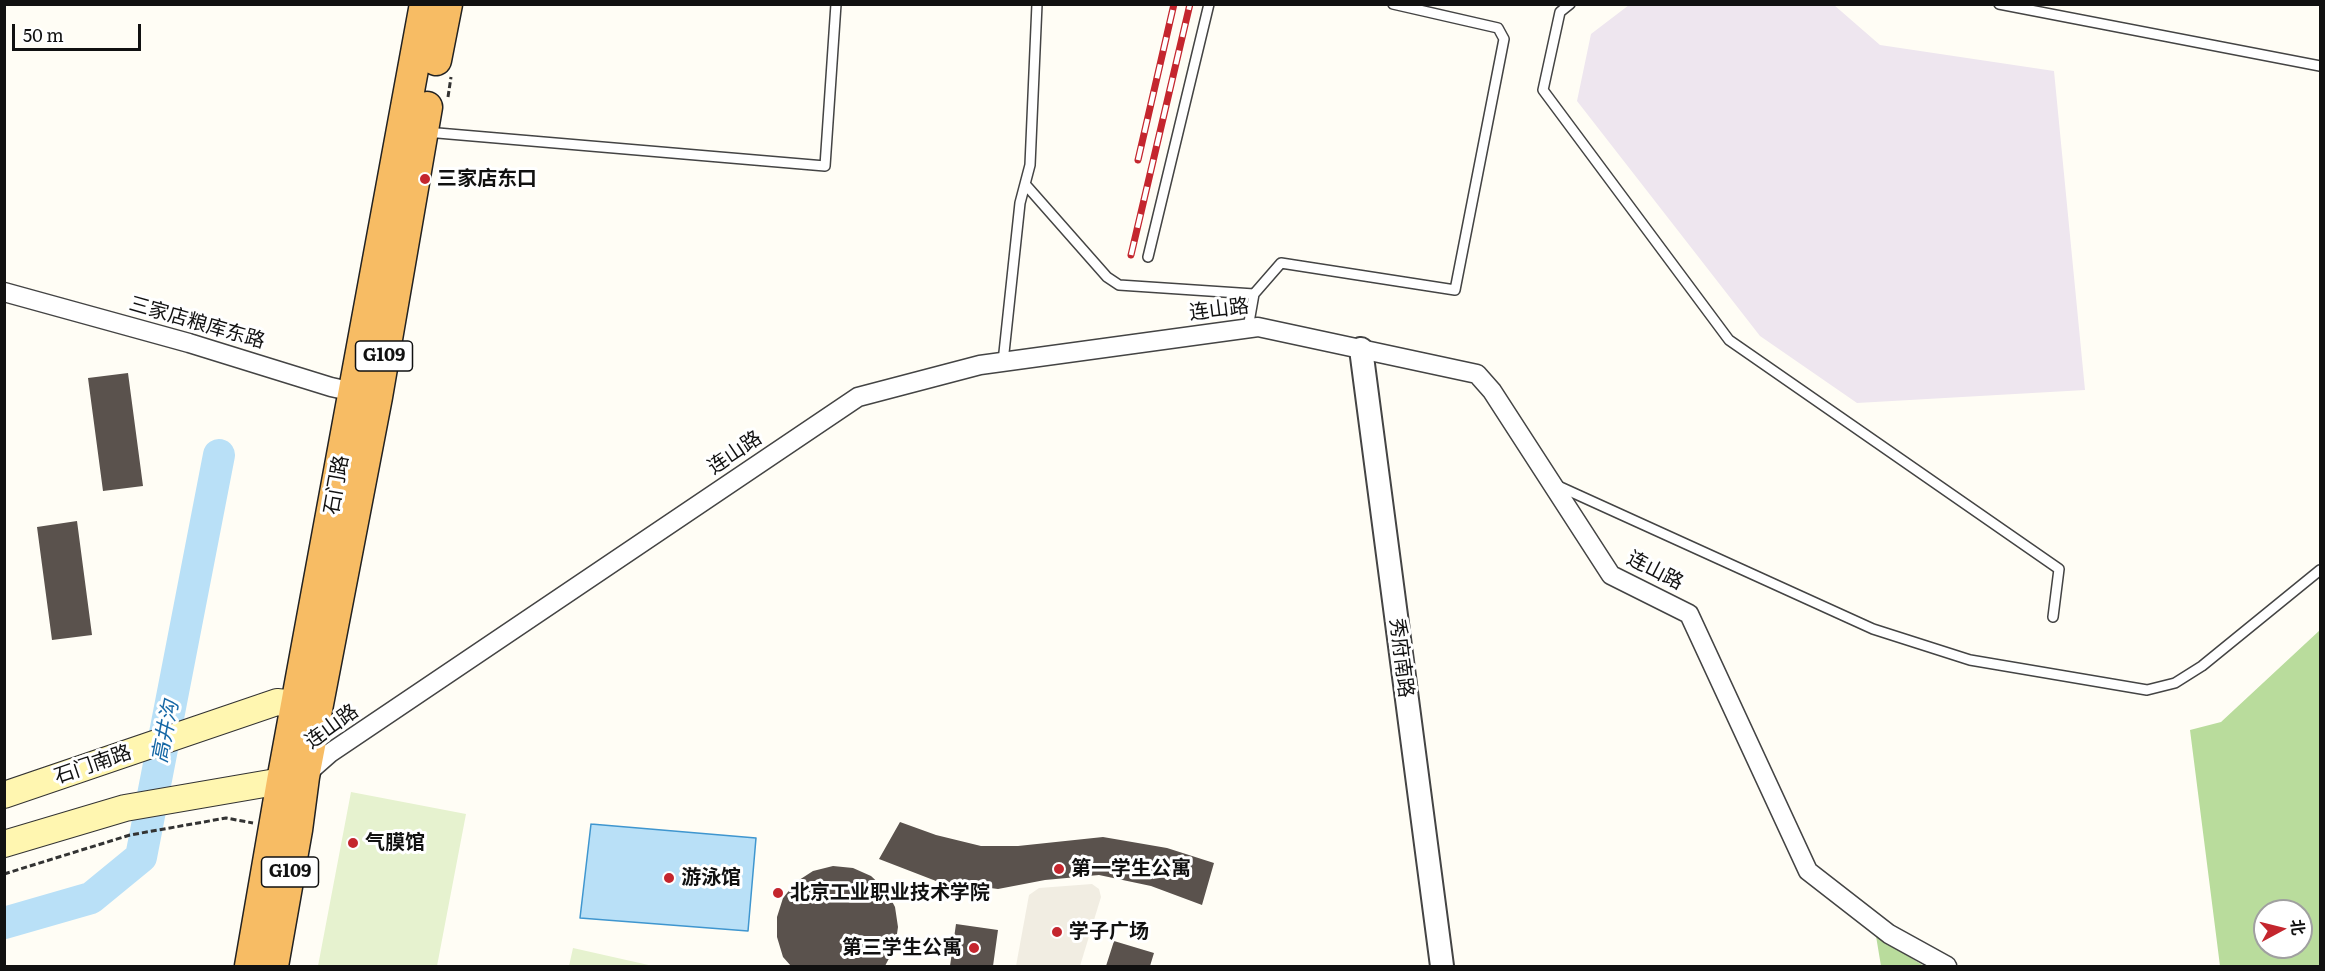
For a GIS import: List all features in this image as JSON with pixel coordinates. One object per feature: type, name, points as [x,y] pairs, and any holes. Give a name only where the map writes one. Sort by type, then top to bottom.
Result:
[{"type":"highway","name":"石门路","points":[[250,966],[275,826],[293,779],[366,395],[416,178],[412,130],[425,4]]},
{"type":"highway","name":"石门路","points":[[412,130],[447,4]]},
{"type":"highway","name":"石门路","points":[[273,966],[297,830],[293,779]]},
{"type":"main road","name":"石门南路","points":[[4,795],[277,702],[308,705]]},
{"type":"main road","points":[[4,844],[125,808],[293,779]]},
{"type":"street","name":"三家店粮库东路","points":[[4,292],[366,395]]},
{"type":"street","name":"连山路","points":[[293,779],[858,397],[980,365],[1258,327],[1477,374],[1492,391],[1611,575],[1689,614],[1808,871],[1889,934],[1947,966]]},
{"type":"street","name":"秀府南路","points":[[1361,349],[1442,966]]},
{"type":"lane","points":[[412,130],[825,166],[836,4]]},
{"type":"lane","points":[[1003,362],[1020,203],[1029,165],[1037,4]]},
{"type":"lane","points":[[1148,257],[1209,4]]},
{"type":"lane","points":[[1248,328],[1254,294],[1281,263],[1455,290],[1504,39],[1498,28],[1393,4]]},
{"type":"lane","points":[[1570,4],[1560,12],[1543,90],[1729,340],[2059,569],[2053,617]]},
{"type":"lane","points":[[1999,4],[2320,66]]},
{"type":"lane","points":[[1025,184],[1107,277],[1119,285],[1254,294]]},
{"type":"lane","points":[[1551,483],[1873,629],[1970,660],[2147,690],[2175,683],[2202,666],[2320,570]]},
{"type":"path","points":[[4,874],[130,835],[182,825],[226,818],[275,826]]},
{"type":"shaded area","points":[[1629,5],[1834,5],[1880,45],[2054,71],[2085,390],[1857,403],[1760,336],[1577,101],[1591,34]]},
{"type":"shaded area","name":"学子广场","points":[[1092,884],[1099,889],[1101,897],[1080,966],[1016,966],[1029,895],[1039,888]]},
{"type":"green space","points":[[2320,630],[2320,966],[2220,966],[2190,730],[2221,722]]},
{"type":"green space","points":[[351,792],[466,814],[437,966],[318,966]]},
{"type":"green space","points":[[1876,936],[1924,966],[1881,966]]},
{"type":"green space","points":[[573,948],[653,966],[569,966]]},
{"type":"water","name":"游泳馆","points":[[591,824],[756,838],[748,931],[580,918]]},
{"type":"building","points":[[128,373],[143,486],[103,491],[88,378]]},
{"type":"building","points":[[77,521],[92,635],[52,640],[37,527]]},
{"type":"building","name":"第一学生公寓","points":[[900,822],[936,835],[981,846],[1018,846],[1103,837],[1167,848],[1214,863],[1202,905],[1151,886],[1099,875],[1045,880],[998,889],[936,881],[879,859]]},
{"type":"building","points":[[833,866],[853,868],[871,876],[886,890],[895,907],[898,927],[895,947],[885,966],[791,966],[783,957],[777,937],[777,917],[783,898],[796,882],[813,871]]},
{"type":"building","name":"第三学生公寓","points":[[956,924],[998,930],[993,966],[950,966]]},
{"type":"building","points":[[1114,941],[1154,953],[1150,966],[1106,966]]},
{"type":"waterway","name":"高井沟","points":[[4,923],[91,898],[141,857],[219,455]]},
{"type":"railway","points":[[1138,160],[1174,4]]},
{"type":"railway","points":[[1131,255],[1190,4]]},
{"type":"place","name":"三家店东口","points":[[425,179]]},
{"type":"place","name":"气膜馆","points":[[353,843]]},
{"type":"place","name":"第一学生公寓","points":[[1059,869]]},
{"type":"place","name":"游泳馆","points":[[669,878]]},
{"type":"place","name":"北京工业职业技术学院","points":[[778,893]]},
{"type":"place","name":"学子广场","points":[[1057,932]]},
{"type":"place","name":"第三学生公寓","points":[[974,948]]}]
